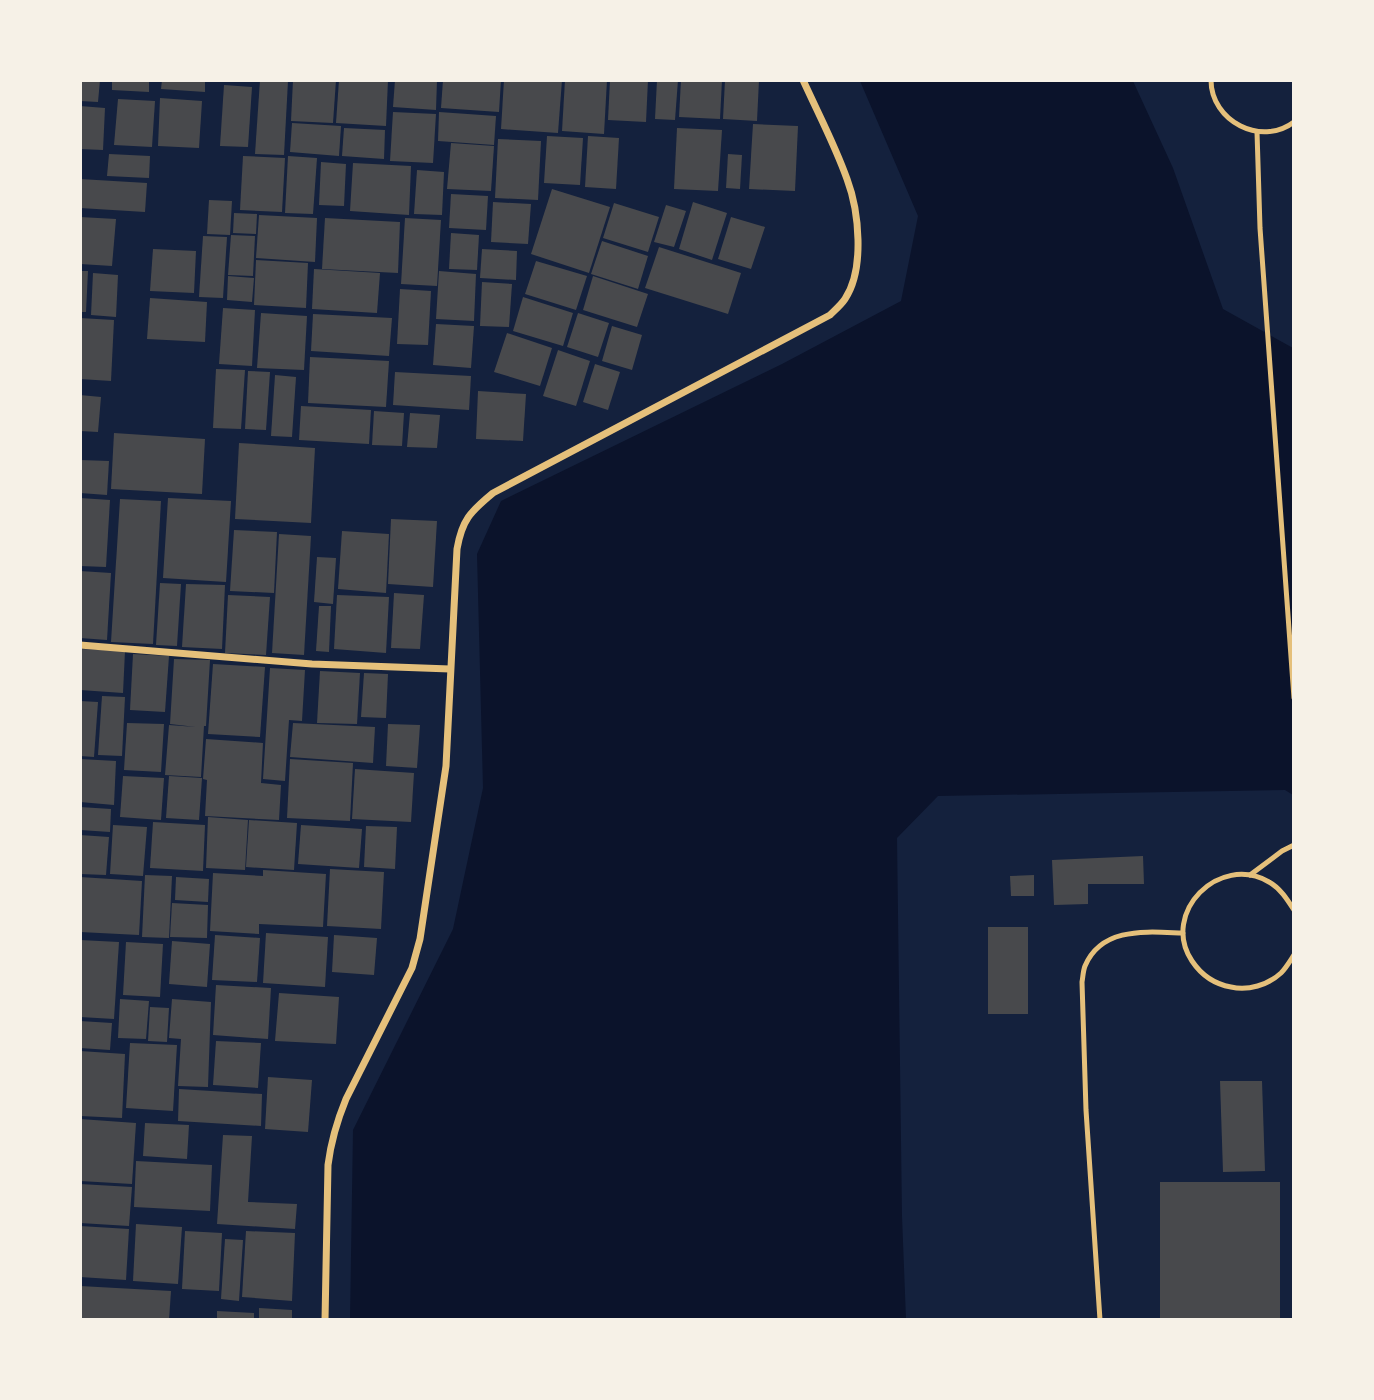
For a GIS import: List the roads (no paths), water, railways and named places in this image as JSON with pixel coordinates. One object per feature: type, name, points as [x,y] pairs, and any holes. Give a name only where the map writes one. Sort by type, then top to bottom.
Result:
[{"type":"street","points":[[324,1320],[331,1140],[337,1119],[412,968],[420,939],[445,774],[460,534],[467,516],[492,493],[830,315],[845,299],[858,262],[855,210],[848,180],[803,80]]},
{"type":"street","points":[[80,645],[312,664],[450,669]]},
{"type":"lane","points":[[1211,80],[1216,103],[1227,117],[1241,127],[1257,132],[1273,132],[1288,127],[1293,122]]},
{"type":"lane","points":[[1257,132],[1260,228],[1293,698]]},
{"type":"lane","points":[[1250,875],[1293,845]]},
{"type":"lane","points":[[1293,910],[1284,894],[1269,882],[1250,875],[1229,875],[1211,882],[1196,896],[1186,913],[1183,933],[1188,954],[1200,972],[1218,984],[1240,989],[1262,985],[1281,973],[1293,955]]},
{"type":"lane","points":[[1100,1320],[1086,1110],[1082,982],[1085,966],[1095,951],[1110,939],[1126,933],[1183,933]]},
{"type":"water","points":[[860,81],[1133,81],[1173,168],[1223,309],[1293,348],[1293,795],[1285,790],[938,796],[897,838],[906,1319],[350,1320],[353,1130],[453,929],[483,788],[477,554],[501,501],[782,364],[901,301],[918,216]]}]
